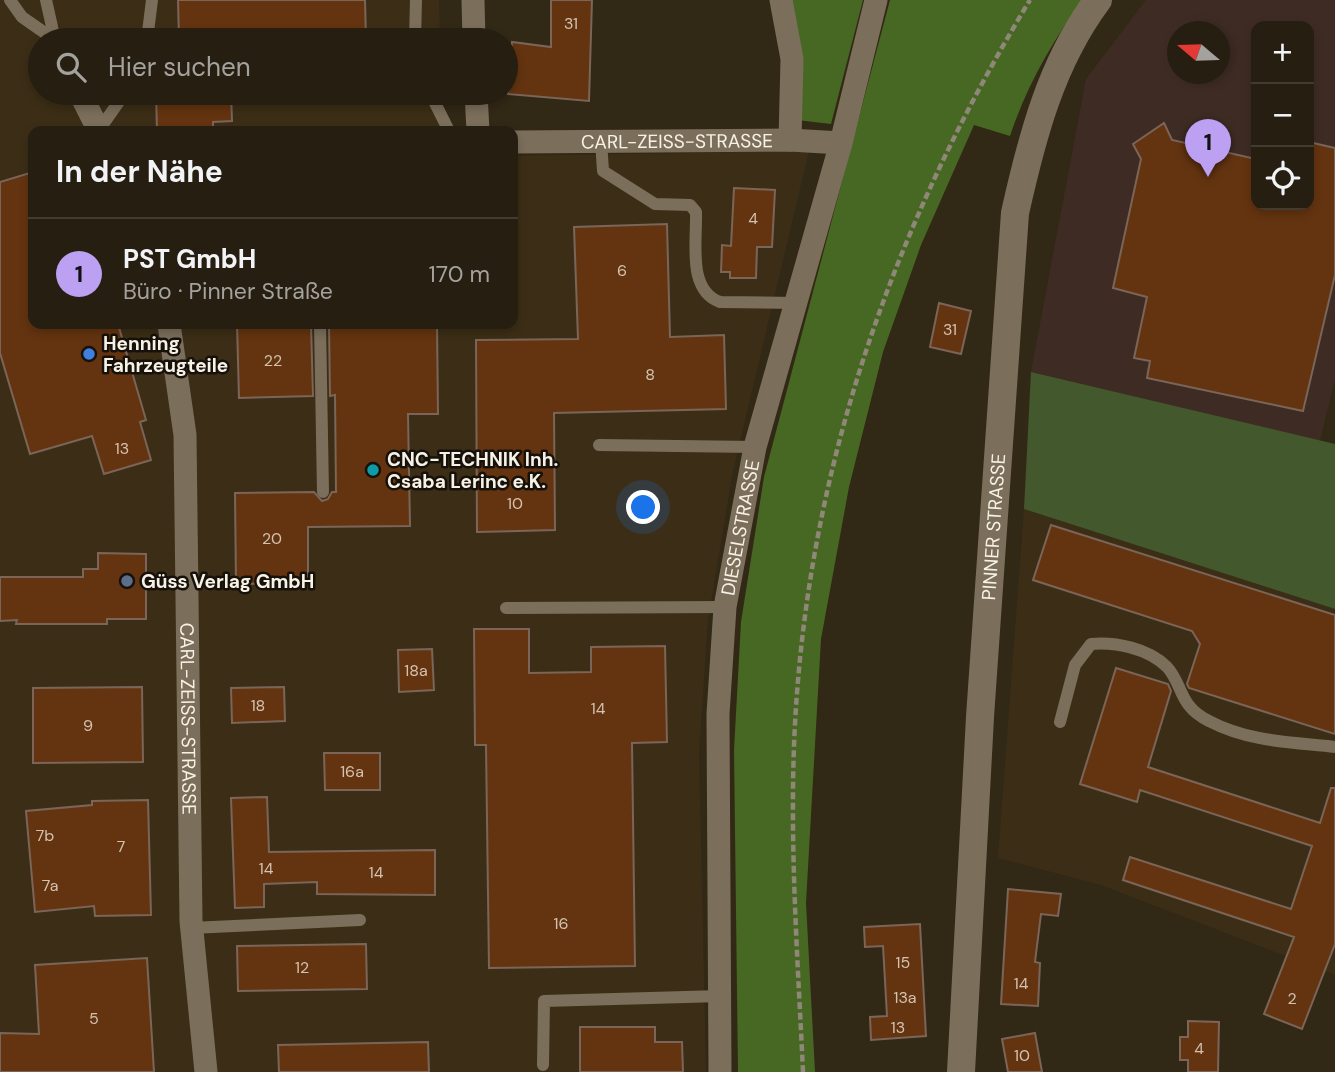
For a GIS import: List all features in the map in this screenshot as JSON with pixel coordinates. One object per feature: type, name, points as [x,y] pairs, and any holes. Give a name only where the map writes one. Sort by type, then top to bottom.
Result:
[{"type":"street","points":[[473,0],[474,28]]},
{"type":"street","points":[[781,0],[792,59],[790,140]]},
{"type":"street","name":"DIESELSTRASSE","points":[[720,1072],[718,714],[725,607],[755,447],[841,143],[876,0]]},
{"type":"street","name":"PINNER STRASSE","points":[[961,1072],[979,716],[1015,213],[1033,134],[1054,76],[1083,20],[1098,0]]},
{"type":"street","points":[[86,105],[96,126]]},
{"type":"street","points":[[477,105],[478,126]]},
{"type":"street","name":"CARL-ZEISS-STRASSE","points":[[518,142],[790,140],[841,143]]},
{"type":"street","name":"CARL-ZEISS-STRASSE","points":[[170,329],[185,435],[191,928],[206,1072]]},
{"type":"lane","points":[[9,0],[22,17],[38,28]]},
{"type":"lane","points":[[46,0],[52,28]]},
{"type":"lane","points":[[148,28],[152,0]]},
{"type":"lane","points":[[415,28],[416,0]]},
{"type":"lane","points":[[102,126],[117,105]]},
{"type":"lane","points":[[436,105],[446,126]]},
{"type":"lane","points":[[601,141],[603,171],[655,204],[690,205],[696,212],[698,282],[711,299],[720,302],[797,303]]},
{"type":"lane","points":[[320,329],[323,492]]},
{"type":"lane","points":[[599,444],[755,447]]},
{"type":"lane","points":[[506,608],[725,607]]},
{"type":"lane","points":[[1060,722],[1075,665],[1091,644],[1110,642],[1149,655],[1168,668],[1180,696],[1207,721],[1275,743],[1335,747]]},
{"type":"lane","points":[[191,928],[360,920]]},
{"type":"lane","points":[[543,1065],[544,1001],[721,996]]},
{"type":"path","points":[[803,1072],[793,849],[794,746],[800,662],[812,564],[832,462],[879,311],[923,201],[981,80],[1030,0]]},
{"type":"shaded area","points":[[0,0],[439,0],[440,28],[28,28],[28,105],[442,105],[443,126],[28,126],[28,329],[518,329],[518,156],[809,151],[733,471],[708,620],[699,752],[706,1072],[0,1072]]},
{"type":"shaded area","points":[[1146,0],[1335,0],[1335,379],[1320,441],[1031,372],[1086,79]]},
{"type":"shaded area","points":[[1024,509],[1335,609],[1335,975],[1101,885],[998,858]]},
{"type":"green space","points":[[791,0],[863,0],[831,124],[797,120]]},
{"type":"green space","points":[[890,0],[1082,0],[1041,65],[1010,136],[974,125],[921,245],[883,352],[849,487],[821,639],[806,903],[815,1072],[738,1072],[734,750],[741,622],[764,477]]},
{"type":"green space","points":[[1031,372],[1335,444],[1335,609],[1024,509]]},
{"type":"building","points":[[178,0],[365,0],[366,28],[179,28]]},
{"type":"building","points":[[551,0],[592,0],[589,101],[518,95],[518,43],[551,47]]},
{"type":"building","points":[[156,105],[231,105],[232,121],[213,122],[213,126],[157,126]]},
{"type":"building","points":[[1164,123],[1172,140],[1251,158],[1251,210],[1314,210],[1314,143],[1335,148],[1335,275],[1303,411],[1147,378],[1150,361],[1134,358],[1147,297],[1113,288],[1141,159],[1133,144]]},
{"type":"building","points":[[28,174],[28,329],[119,329],[146,420],[140,422],[151,460],[104,474],[92,436],[30,454],[0,353],[0,182]]},
{"type":"building","points":[[734,188],[775,190],[772,247],[757,247],[756,278],[730,278],[730,272],[721,272],[722,245],[731,246]]},
{"type":"building","points":[[667,224],[670,337],[724,335],[726,409],[554,413],[555,530],[477,532],[476,340],[578,339],[574,227]]},
{"type":"building","points":[[939,303],[971,311],[961,354],[930,347]]},
{"type":"building","points":[[237,329],[311,329],[313,396],[239,398]]},
{"type":"building","name":"CNC-TECHNIK Inh. Csaba Lerinc e.K.","points":[[329,329],[437,329],[438,414],[408,414],[410,526],[308,527],[308,583],[236,584],[235,493],[314,492],[322,501],[328,499],[332,492],[336,492],[335,395],[330,396]]},
{"type":"building","points":[[1051,525],[1335,615],[1335,734],[1189,688],[1187,684],[1200,644],[1192,631],[1033,580]]},
{"type":"building","points":[[98,553],[146,554],[146,619],[107,619],[107,624],[16,624],[17,620],[0,621],[0,577],[83,577],[83,569],[98,569]]},
{"type":"building","points":[[474,629],[529,629],[529,673],[591,672],[591,647],[665,646],[667,742],[632,743],[635,966],[489,968],[486,745],[475,745]]},
{"type":"building","points":[[432,649],[434,690],[399,692],[398,650]]},
{"type":"building","points":[[1116,668],[1168,684],[1171,691],[1148,767],[1320,823],[1331,788],[1335,788],[1335,944],[1302,1029],[1264,1014],[1294,937],[1123,880],[1130,857],[1291,909],[1312,846],[1140,790],[1137,802],[1080,784]]},
{"type":"building","points":[[142,687],[143,762],[33,763],[33,688]]},
{"type":"building","points":[[284,687],[285,721],[232,723],[231,688]]},
{"type":"building","points":[[324,753],[380,753],[380,790],[325,790]]},
{"type":"building","points":[[267,797],[269,852],[435,850],[435,895],[317,894],[317,882],[264,884],[264,907],[235,908],[231,798]]},
{"type":"building","points":[[148,800],[151,915],[95,916],[94,906],[35,912],[26,811],[92,805],[92,801]]},
{"type":"building","points":[[1008,889],[1061,894],[1058,916],[1041,914],[1035,962],[1040,963],[1038,1006],[1001,1004]]},
{"type":"building","points":[[920,924],[926,1036],[871,1040],[870,1017],[887,1016],[883,946],[865,947],[864,927]]},
{"type":"building","points":[[366,944],[367,989],[238,991],[237,946]]},
{"type":"building","points":[[147,958],[154,1072],[0,1072],[0,1033],[39,1034],[35,965]]},
{"type":"building","points":[[1188,1021],[1219,1022],[1218,1072],[1188,1072],[1188,1060],[1180,1060],[1180,1037],[1188,1037]]},
{"type":"building","points":[[580,1027],[655,1027],[655,1042],[682,1042],[683,1072],[580,1072]]},
{"type":"building","points":[[1035,1033],[1042,1072],[1008,1072],[1002,1039]]},
{"type":"building","points":[[428,1042],[429,1072],[279,1072],[278,1045]]},
{"type":"place","name":"PST GmbH","points":[[1208,177]]},
{"type":"place","name":"Henning Fahrzeugteile","points":[[89,354]]},
{"type":"place","name":"CNC-TECHNIK Inh. Csaba Lerinc e.K.","points":[[373,470]]},
{"type":"place","name":"Güss Verlag GmbH","points":[[127,581]]}]
